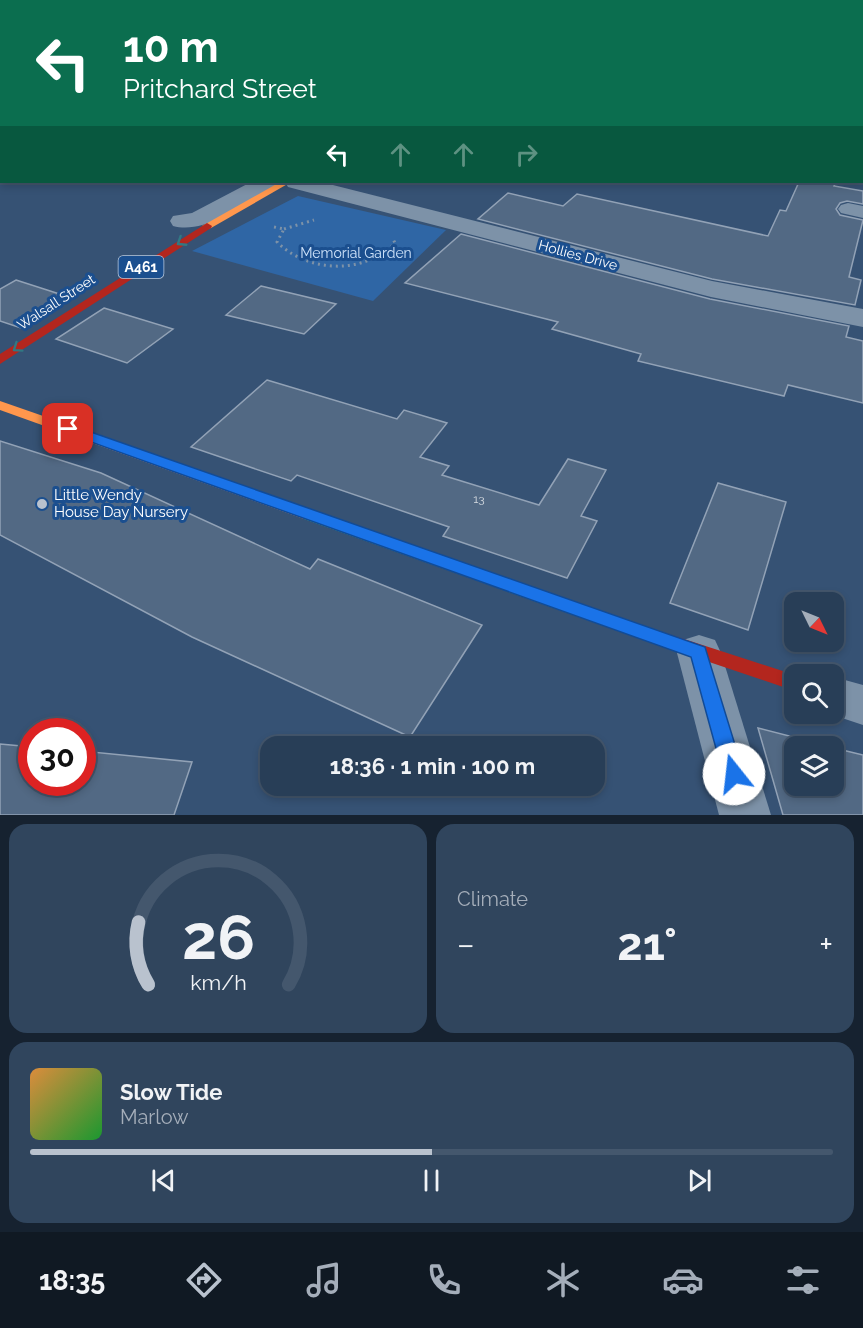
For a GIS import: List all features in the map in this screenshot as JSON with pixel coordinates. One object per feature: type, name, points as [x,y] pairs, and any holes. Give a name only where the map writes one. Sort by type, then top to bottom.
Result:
[{"type":"main road","points":[[177,224],[248,183]]},
{"type":"main road","name":"Walsall Street","points":[[0,360],[194,233],[284,183]]},
{"type":"main road","points":[[0,405],[699,653],[784,680]]},
{"type":"street","points":[[177,224],[198,219],[265,183]]},
{"type":"street","name":"Hollies Drive","points":[[300,183],[711,289],[863,318]]},
{"type":"street","points":[[699,653],[745,815]]},
{"type":"street","points":[[844,699],[863,705]]},
{"type":"path","points":[[266,225],[284,229],[323,220]]},
{"type":"path","points":[[284,229],[277,242],[282,249],[300,259],[321,265],[355,264],[380,257],[395,243],[391,233]]},
{"type":"green space","name":"Memorial Garden","points":[[298,196],[446,230],[373,301],[192,251]]},
{"type":"building","points":[[799,183],[836,183],[834,186],[863,191],[863,204],[847,201],[840,203],[836,209],[840,215],[863,220],[849,277],[861,280],[855,305],[712,279],[478,219],[508,193],[563,206],[577,194],[768,236],[780,210],[786,211]]},
{"type":"building","points":[[461,234],[710,299],[849,326],[846,337],[863,341],[863,403],[788,385],[784,396],[638,361],[641,354],[552,329],[558,322],[405,283]]},
{"type":"building","points":[[16,280],[72,298],[24,329],[0,321],[0,289]]},
{"type":"building","points":[[261,286],[336,304],[304,334],[226,315]]},
{"type":"building","points":[[104,308],[173,329],[127,363],[56,339]]},
{"type":"building","points":[[267,380],[397,419],[404,410],[447,423],[420,457],[449,466],[442,475],[539,505],[568,459],[606,470],[581,516],[597,521],[567,578],[443,536],[449,527],[297,475],[291,481],[191,447]]},
{"type":"building","points":[[0,441],[101,473],[310,569],[318,559],[482,625],[411,736],[408,736],[192,637],[0,535]]},
{"type":"building","points":[[718,483],[786,502],[748,630],[670,603]]},
{"type":"building","points":[[758,728],[789,736],[784,736],[784,796],[844,796],[844,750],[863,755],[863,815],[783,815]]},
{"type":"building","points":[[0,744],[18,746],[18,796],[96,796],[96,752],[192,762],[174,815],[0,815]]},
{"type":"traffic: fast","points":[[310,515],[647,634]]},
{"type":"traffic: slow","points":[[207,226],[284,183]]},
{"type":"traffic: slow","points":[[0,405],[310,515]]},
{"type":"traffic: jam","points":[[0,360],[207,226]]},
{"type":"traffic: jam","points":[[647,634],[784,679]]},
{"type":"place","name":"Little Wendy House Day Nursery","points":[[42,504]]},
{"type":"route","points":[[68,429],[699,653],[734,774]]}]
